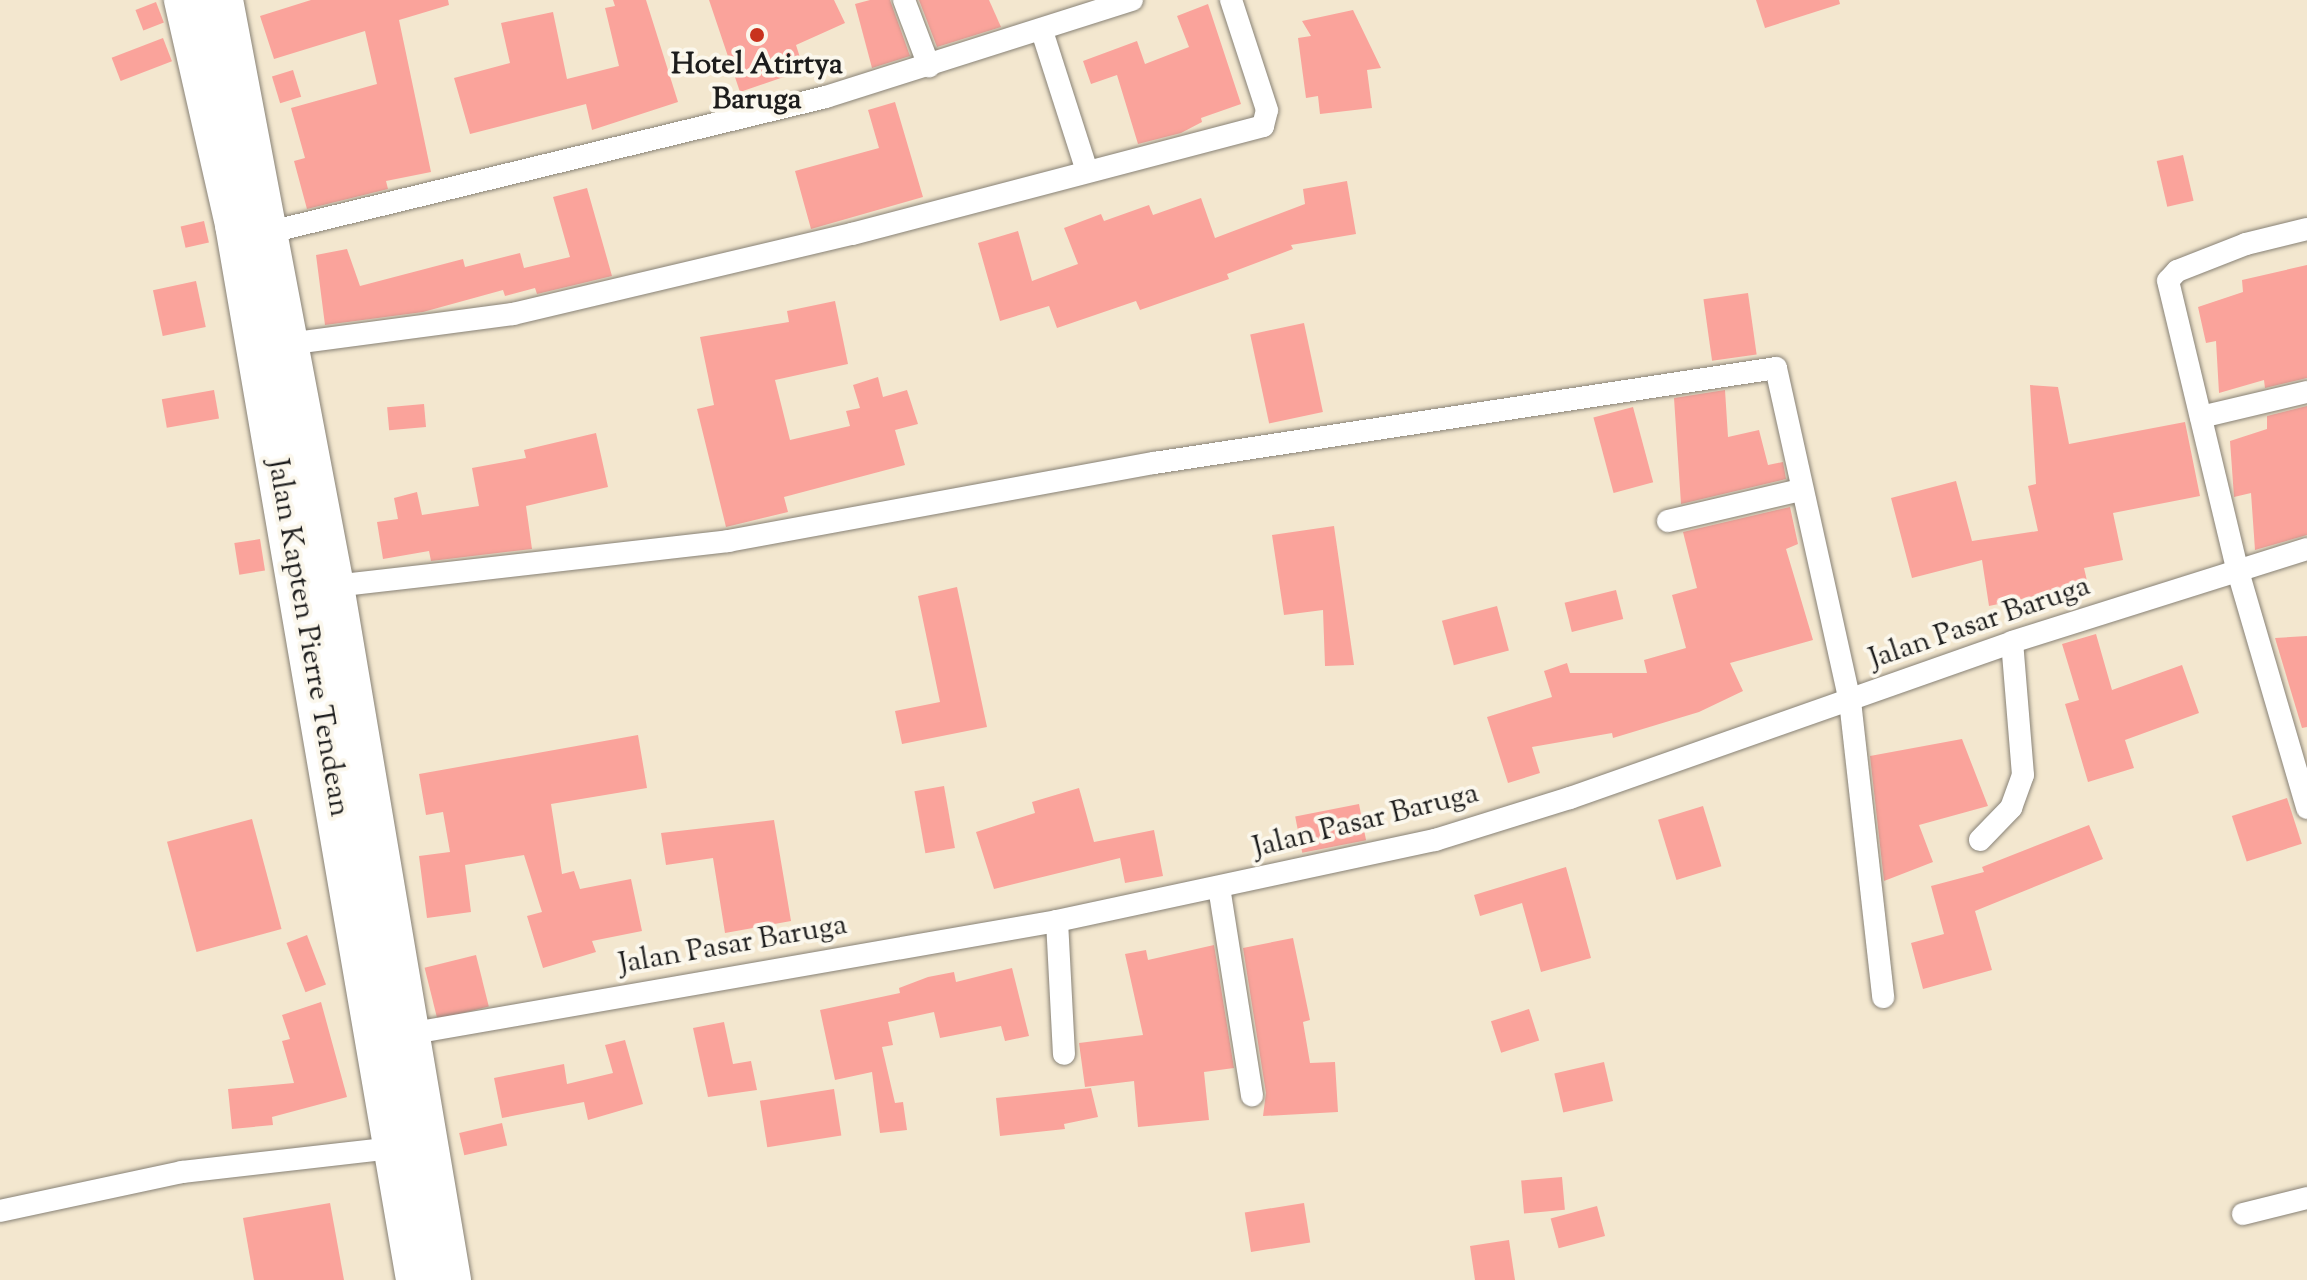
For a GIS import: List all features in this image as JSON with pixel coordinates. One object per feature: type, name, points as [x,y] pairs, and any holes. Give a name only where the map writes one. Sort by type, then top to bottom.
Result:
[{"type":"highway","name":"Jalan Kapten Pierre Tendean","points":[[184,0],[235,225],[393,1037],[451,1280]]},
{"type":"highway","name":"Jalan Kapten Pierre Tendean","points":[[231,2],[288,344],[334,586],[393,1037],[392,1148],[416,1280]]},
{"type":"street","points":[[904,0],[929,66]]},
{"type":"street","points":[[270,232],[653,142],[929,66],[1132,0]]},
{"type":"street","points":[[288,344],[513,314],[852,234],[1263,126],[1267,110],[1231,0]]},
{"type":"street","points":[[1042,31],[1087,171]]},
{"type":"street","points":[[2307,229],[2212,257],[2177,271],[2168,281],[2237,568],[2307,808]]},
{"type":"street","points":[[334,586],[728,541],[1140,465],[1776,368],[1800,490],[1850,701],[1883,997]]},
{"type":"street","points":[[2201,417],[2307,392]]},
{"type":"street","points":[[1668,521],[1800,490]]},
{"type":"street","name":"Jalan Pasar Baruga","points":[[393,1037],[1057,921],[1435,840],[1850,701],[2012,642],[2237,568],[2307,549]]},
{"type":"street","points":[[1980,840],[2011,808],[2021,784],[2012,642]]},
{"type":"street","points":[[1219,887],[1252,1095]]},
{"type":"street","points":[[1057,921],[1064,1054]]},
{"type":"street","points":[[0,1211],[182,1172],[274,1165],[392,1148]]},
{"type":"street","points":[[2243,1214],[2307,1198]]},
{"type":"building","points":[[311,0],[448,0],[449,5],[399,20],[431,172],[386,181],[388,189],[307,209],[294,161],[305,158],[291,108],[377,84],[365,31],[274,59],[260,16]]},
{"type":"building","points":[[613,0],[646,0],[678,102],[592,130],[586,104],[470,134],[454,78],[510,63],[501,23],[553,12],[567,79],[619,66],[605,8],[615,6]]},
{"type":"building","name":"Hotel Atirtya Baruga","points":[[709,0],[834,0],[845,23],[796,45],[804,70],[740,92]]},
{"type":"building","points":[[890,0],[910,56],[872,68],[855,4]]},
{"type":"building","points":[[919,0],[989,0],[1001,27],[937,47]]},
{"type":"building","points":[[1756,0],[1839,0],[1840,4],[1765,28]]},
{"type":"building","points":[[156,2],[164,23],[143,30],[135,10]]},
{"type":"building","points":[[1208,4],[1241,104],[1201,118],[1202,122],[1181,133],[1138,144],[1117,75],[1091,84],[1083,61],[1137,41],[1145,64],[1189,47],[1177,16]]},
{"type":"building","points":[[1353,10],[1381,68],[1367,70],[1372,108],[1320,114],[1318,96],[1306,98],[1298,38],[1311,36],[1302,21]]},
{"type":"building","points":[[163,38],[172,61],[121,81],[112,58]]},
{"type":"building","points":[[293,70],[301,97],[280,103],[272,76]]},
{"type":"building","points":[[895,102],[923,197],[811,229],[795,171],[879,148],[868,110]]},
{"type":"building","points":[[2183,155],[2194,201],[2167,207],[2157,161]]},
{"type":"building","points":[[1347,181],[1356,234],[1291,245],[1293,249],[1227,274],[1229,279],[1140,310],[1136,301],[1057,328],[1049,306],[1000,321],[978,243],[1018,231],[1032,281],[1078,264],[1064,228],[1101,214],[1104,221],[1149,205],[1153,215],[1201,198],[1215,238],[1305,204],[1303,189]]},
{"type":"building","points":[[587,188],[612,276],[537,294],[535,288],[505,296],[503,290],[423,312],[325,325],[316,255],[347,249],[360,286],[463,259],[465,267],[520,253],[524,268],[570,257],[553,197]]},
{"type":"building","points":[[204,221],[209,242],[186,248],[181,226]]},
{"type":"building","points":[[2307,265],[2307,378],[2265,388],[2264,380],[2219,393],[2216,341],[2206,343],[2198,307],[2243,292],[2242,280]]},
{"type":"building","points":[[196,281],[206,327],[163,336],[153,290]]},
{"type":"building","points":[[1748,293],[1757,354],[1712,361],[1703,299]]},
{"type":"building","points":[[835,301],[848,364],[775,380],[790,440],[850,426],[846,411],[860,408],[853,385],[878,377],[883,397],[907,390],[918,424],[895,430],[905,465],[784,497],[788,512],[726,527],[697,409],[714,405],[700,337],[789,322],[787,311]]},
{"type":"building","points":[[1304,323],[1323,412],[1269,423],[1250,334]]},
{"type":"building","points":[[2030,385],[2058,387],[2069,444],[2185,422],[2200,496],[2113,513],[2123,560],[2084,568],[2088,585],[1989,606],[1982,560],[1912,578],[1891,498],[1956,481],[1972,541],[2038,531],[2028,486],[2036,484]]},
{"type":"building","points":[[214,390],[219,419],[167,428],[162,399]]},
{"type":"building","points":[[1725,390],[1728,437],[1759,430],[1768,465],[1783,462],[1786,479],[1681,504],[1674,398]]},
{"type":"building","points":[[424,404],[426,427],[389,430],[387,407]]},
{"type":"building","points":[[2307,406],[2307,535],[2255,550],[2251,493],[2234,497],[2230,441],[2267,429],[2267,416]]},
{"type":"building","points":[[1633,407],[1653,482],[1614,493],[1593,418]]},
{"type":"building","points":[[596,433],[608,487],[526,506],[532,549],[431,561],[429,551],[383,559],[377,522],[398,519],[394,498],[417,492],[422,515],[479,506],[472,468],[526,458],[524,450]]},
{"type":"building","points":[[1790,507],[1798,544],[1786,549],[1813,640],[1730,663],[1743,691],[1699,712],[1613,738],[1612,733],[1532,747],[1540,773],[1508,783],[1487,717],[1552,697],[1544,671],[1567,663],[1570,673],[1647,673],[1644,660],[1686,648],[1672,595],[1697,588],[1683,532]]},
{"type":"building","points":[[1334,526],[1354,665],[1325,666],[1323,610],[1284,615],[1272,535]]},
{"type":"building","points":[[260,539],[265,571],[239,575],[234,543]]},
{"type":"building","points":[[957,587],[987,727],[902,744],[895,711],[940,702],[918,596]]},
{"type":"building","points":[[1616,590],[1623,619],[1572,632],[1565,603]]},
{"type":"building","points":[[1497,606],[1509,650],[1454,665],[1442,621]]},
{"type":"building","points":[[2096,634],[2112,690],[2182,665],[2199,713],[2125,740],[2134,768],[2088,782],[2065,704],[2079,700],[2062,644]]},
{"type":"building","points":[[2307,636],[2307,727],[2302,728],[2275,638]]},
{"type":"building","points":[[638,735],[647,788],[551,804],[562,874],[574,871],[580,889],[631,879],[642,931],[592,941],[596,952],[543,968],[527,916],[542,912],[524,855],[465,865],[471,912],[427,918],[419,856],[450,852],[443,812],[426,815],[419,774]]},
{"type":"building","points":[[1962,739],[1988,806],[1919,825],[1933,862],[1884,881],[1870,756]]},
{"type":"building","points":[[944,786],[955,848],[925,853],[914,791]]},
{"type":"building","points":[[1079,788],[1094,842],[1154,830],[1163,876],[1125,883],[1120,858],[994,889],[976,832],[1035,813],[1032,802]]},
{"type":"building","points":[[2287,798],[2302,844],[2247,862],[2232,816]]},
{"type":"building","points":[[1359,804],[1366,840],[1302,853],[1295,816]]},
{"type":"building","points":[[1703,806],[1721,866],[1676,880],[1658,820]]},
{"type":"building","points":[[252,819],[282,929],[197,952],[167,842]]},
{"type":"building","points":[[774,820],[791,921],[725,933],[713,858],[666,865],[661,833]]},
{"type":"building","points":[[2089,825],[2103,859],[1975,911],[1992,970],[1923,989],[1911,943],[1944,934],[1931,886],[1984,872],[1982,867]]},
{"type":"building","points":[[1566,867],[1591,958],[1541,972],[1522,903],[1480,916],[1474,895]]},
{"type":"building","points":[[307,935],[326,984],[305,992],[286,943]]},
{"type":"building","points":[[1293,938],[1310,1020],[1303,1022],[1310,1063],[1335,1062],[1338,1112],[1263,1116],[1266,1093],[1243,948]]},
{"type":"building","points":[[1214,945],[1234,1068],[1204,1072],[1209,1120],[1138,1127],[1134,1081],[1085,1087],[1079,1043],[1143,1035],[1125,954],[1146,950],[1148,960]]},
{"type":"building","points":[[476,955],[489,1006],[437,1019],[425,968]]},
{"type":"building","points":[[1012,968],[1029,1036],[1005,1041],[1001,1026],[940,1038],[934,1012],[888,1022],[893,1045],[882,1047],[895,1103],[903,1102],[907,1130],[880,1133],[872,1072],[835,1080],[820,1010],[900,993],[899,988],[928,977],[954,972],[956,982]]},
{"type":"building","points":[[321,1002],[347,1097],[272,1117],[273,1125],[232,1129],[228,1089],[294,1083],[282,1041],[290,1039],[282,1015]]},
{"type":"building","points":[[1529,1009],[1539,1040],[1501,1053],[1491,1021]]},
{"type":"building","points":[[724,1022],[733,1064],[751,1061],[757,1090],[708,1097],[693,1028]]},
{"type":"building","points":[[625,1040],[643,1104],[588,1120],[584,1102],[502,1118],[494,1078],[564,1064],[567,1084],[613,1073],[605,1045]]},
{"type":"building","points":[[1604,1062],[1613,1101],[1563,1112],[1554,1073]]},
{"type":"building","points":[[1091,1088],[1098,1117],[1064,1124],[1065,1129],[1000,1136],[996,1098]]},
{"type":"building","points":[[834,1089],[841,1135],[767,1147],[760,1101]]},
{"type":"building","points":[[502,1123],[507,1145],[464,1155],[459,1133]]},
{"type":"building","points":[[1562,1177],[1565,1210],[1524,1213],[1521,1181]]},
{"type":"building","points":[[330,1203],[344,1280],[254,1280],[243,1218]]},
{"type":"building","points":[[1304,1203],[1310,1243],[1251,1252],[1245,1212]]},
{"type":"building","points":[[1597,1206],[1605,1236],[1559,1248],[1551,1218]]},
{"type":"building","points":[[1509,1240],[1515,1280],[1475,1280],[1470,1246]]},
{"type":"place","name":"Hotel Atirtya Baruga","points":[[757,35]]}]
